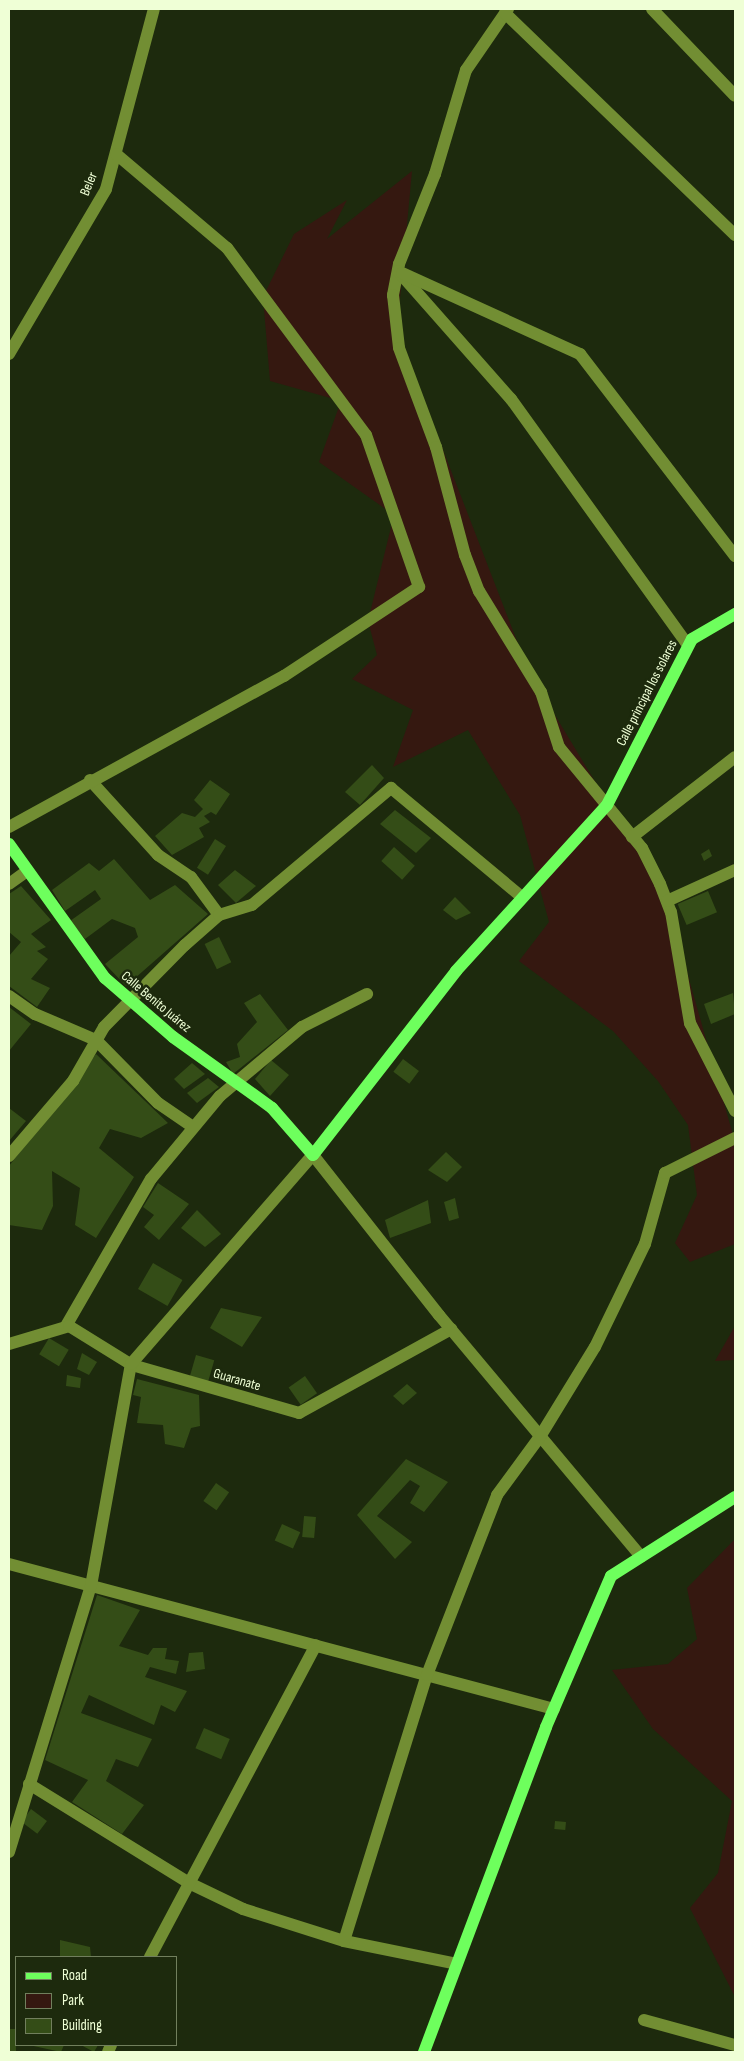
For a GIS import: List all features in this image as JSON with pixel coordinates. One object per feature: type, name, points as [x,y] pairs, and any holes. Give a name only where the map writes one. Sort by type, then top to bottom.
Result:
[{"type":"main road","name":"Calle principal los solares","points":[[313,1155],[456,970],[606,805],[692,639],[735,614]]},
{"type":"main road","name":"Calle Benito Juárez","points":[[9,844],[27,872],[105,978],[128,1001],[272,1108],[313,1155]]},
{"type":"main road","points":[[424,2052],[554,1709],[611,1576],[735,1497]]},
{"type":"street","name":"Beler","points":[[9,354],[106,189],[154,9]]},
{"type":"street","points":[[652,9],[735,96]]},
{"type":"street","points":[[735,234],[507,11],[466,70],[435,174],[398,271],[392,295],[399,348],[436,447],[469,565],[541,692],[559,746],[632,837],[667,901],[690,1022],[735,1111]]},
{"type":"street","points":[[9,827],[90,780],[284,676],[419,587],[366,435],[227,248],[116,154]]},
{"type":"street","points":[[398,271],[580,354],[735,556]]},
{"type":"street","points":[[398,271],[511,398],[688,645]]},
{"type":"street","points":[[632,837],[735,757]]},
{"type":"street","points":[[90,780],[158,856],[191,877],[219,915]]},
{"type":"street","points":[[9,1156],[73,1081],[96,1040],[128,1001],[219,915],[252,905],[391,788],[522,897]]},
{"type":"street","points":[[667,901],[735,870]]},
{"type":"street","points":[[9,884],[27,872]]},
{"type":"street","points":[[9,1344],[66,1326],[151,1179],[193,1127],[235,1082],[302,1027],[367,994]]},
{"type":"street","points":[[9,996],[35,1014],[96,1040],[158,1103],[193,1127]]},
{"type":"street","points":[[344,1941],[427,1675],[497,1495],[541,1435],[595,1347],[645,1244],[665,1173],[735,1138]]},
{"type":"street","points":[[9,1852],[29,1784],[71,1662],[91,1586],[131,1364],[313,1155],[451,1329],[641,1557]]},
{"type":"street","name":"Guaranate","points":[[66,1326],[131,1364],[299,1413],[451,1329]]},
{"type":"street","points":[[9,1564],[554,1709]]},
{"type":"street","points":[[151,1956],[316,1645]]},
{"type":"street","points":[[29,1784],[189,1883],[243,1909],[344,1941],[457,1964]]},
{"type":"street","points":[[644,2020],[735,2046]]},
{"type":"green space","points":[[412,171],[397,331],[529,672],[667,901],[735,1142],[735,1244],[690,1262],[675,1243],[697,1195],[688,1125],[658,1081],[613,1031],[519,961],[549,922],[520,815],[468,730],[393,767],[413,710],[352,679],[377,655],[368,621],[394,515],[319,462],[341,401],[270,381],[263,297],[294,234],[347,200],[327,239]]},
{"type":"green space","points":[[735,1326],[735,1360],[715,1361]]},
{"type":"green space","points":[[735,1539],[735,1997],[690,1908],[718,1873],[732,1801],[653,1729],[612,1670],[668,1664],[697,1639],[687,1588]]},
{"type":"building","points":[[372,765],[384,778],[360,805],[345,792]]},
{"type":"building","points":[[210,780],[230,794],[216,815],[211,812],[204,816],[210,822],[199,828],[204,837],[172,855],[155,836],[182,813],[195,817],[203,809],[194,800]]},
{"type":"building","points":[[395,810],[431,838],[416,853],[380,824]]},
{"type":"building","points":[[215,839],[226,846],[208,875],[197,868]]},
{"type":"building","points":[[394,847],[415,866],[402,880],[381,861]]},
{"type":"building","points":[[709,849],[712,856],[704,861],[701,854]]},
{"type":"building","points":[[114,859],[150,900],[175,885],[208,914],[126,986],[105,964],[138,937],[135,928],[112,919],[85,939],[70,921],[101,899],[95,890],[65,911],[52,890],[89,863],[99,871]]},
{"type":"building","points":[[235,870],[256,886],[236,903],[218,885]]},
{"type":"building","points":[[21,886],[51,920],[31,934],[46,947],[37,951],[48,959],[31,979],[50,988],[37,1007],[9,986],[9,956],[21,942],[9,932],[9,894]]},
{"type":"building","points":[[708,891],[717,912],[687,925],[678,904]]},
{"type":"building","points":[[455,897],[471,913],[456,920],[443,910]]},
{"type":"building","points":[[219,937],[231,962],[217,969],[205,944]]},
{"type":"building","points":[[733,993],[735,1014],[711,1024],[704,1004]]},
{"type":"building","points":[[260,994],[288,1030],[233,1074],[226,1062],[240,1057],[237,1044],[257,1022],[244,1003]]},
{"type":"building","points":[[9,1007],[31,1024],[9,1051]]},
{"type":"building","points":[[96,1054],[168,1123],[141,1138],[110,1129],[99,1148],[134,1177],[96,1238],[75,1225],[80,1188],[52,1171],[53,1206],[42,1230],[9,1225],[9,1166]]},
{"type":"building","points":[[403,1059],[419,1071],[409,1084],[393,1072]]},
{"type":"building","points":[[271,1060],[289,1075],[270,1096],[255,1079]]},
{"type":"building","points":[[192,1063],[205,1074],[184,1089],[174,1079]]},
{"type":"building","points":[[208,1078],[219,1087],[197,1103],[187,1093]]},
{"type":"building","points":[[9,1108],[26,1121],[9,1141]]},
{"type":"building","points":[[446,1152],[462,1167],[447,1182],[428,1170]]},
{"type":"building","points":[[158,1183],[189,1204],[159,1240],[144,1227],[154,1215],[143,1207]]},
{"type":"building","points":[[455,1198],[459,1218],[449,1221],[444,1202]]},
{"type":"building","points":[[428,1200],[431,1223],[390,1238],[385,1220]]},
{"type":"building","points":[[197,1210],[221,1234],[205,1247],[181,1228]]},
{"type":"building","points":[[153,1263],[182,1280],[167,1306],[138,1289]]},
{"type":"building","points":[[221,1308],[262,1317],[242,1347],[210,1328]]},
{"type":"building","points":[[49,1338],[69,1350],[59,1366],[39,1354]]},
{"type":"building","points":[[82,1353],[97,1362],[89,1375],[77,1369]]},
{"type":"building","points":[[196,1355],[214,1360],[208,1382],[190,1377]]},
{"type":"building","points":[[67,1375],[81,1378],[80,1388],[66,1386]]},
{"type":"building","points":[[305,1376],[317,1393],[301,1405],[289,1387]]},
{"type":"building","points":[[137,1379],[199,1395],[200,1426],[191,1428],[184,1448],[165,1444],[163,1425],[137,1423],[141,1397],[133,1395]]},
{"type":"building","points":[[407,1384],[417,1393],[403,1405],[393,1396]]},
{"type":"building","points":[[406,1459],[448,1482],[424,1512],[410,1503],[420,1486],[410,1480],[377,1516],[412,1542],[395,1559],[357,1515]]},
{"type":"building","points":[[216,1483],[229,1492],[216,1510],[203,1501]]},
{"type":"building","points":[[304,1516],[316,1517],[314,1538],[302,1537]]},
{"type":"building","points":[[282,1524],[300,1532],[293,1549],[275,1540]]},
{"type":"building","points":[[97,1595],[140,1610],[119,1646],[148,1655],[153,1648],[167,1648],[165,1659],[179,1661],[176,1674],[150,1667],[145,1677],[187,1691],[175,1712],[161,1705],[154,1725],[89,1695],[81,1713],[152,1739],[138,1767],[116,1759],[106,1781],[144,1805],[122,1834],[72,1802],[88,1780],[45,1760]]},
{"type":"building","points":[[203,1652],[205,1669],[186,1672],[189,1653]]},
{"type":"building","points":[[204,1728],[230,1739],[221,1759],[195,1748]]},
{"type":"building","points":[[31,1809],[47,1821],[37,1834],[21,1822]]},
{"type":"building","points":[[555,1821],[566,1822],[565,1830],[554,1829]]},
{"type":"building","points":[[60,1940],[90,1947],[91,1956],[60,1956]]},
{"type":"building","points":[[9,2029],[15,2029],[16,2052],[9,2052]]},
{"type":"building","points":[[34,2046],[64,2046],[61,2052]]},
{"type":"building","points":[[83,2046],[97,2046],[94,2052]]}]
